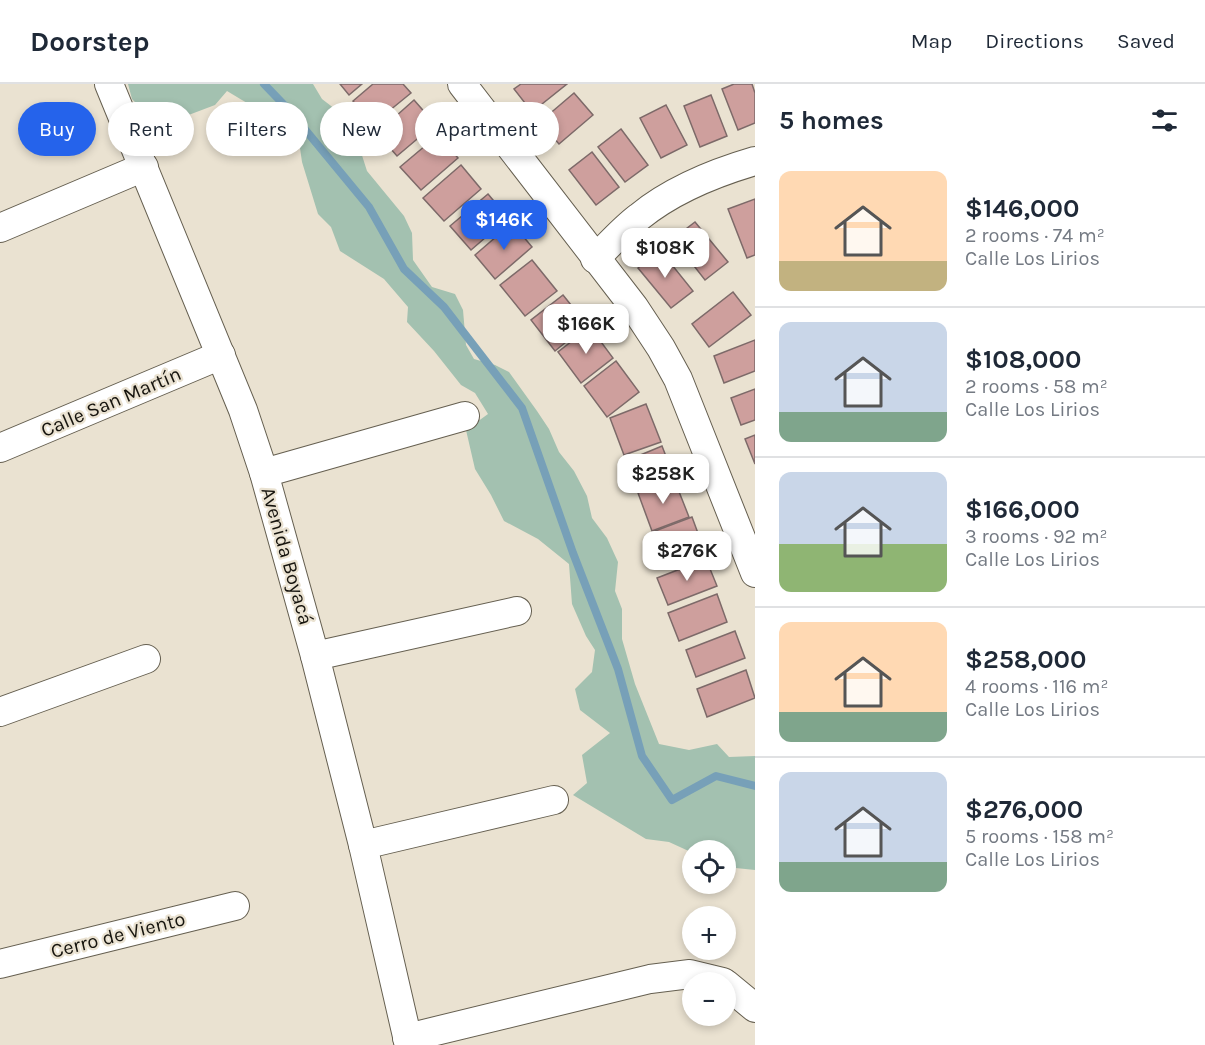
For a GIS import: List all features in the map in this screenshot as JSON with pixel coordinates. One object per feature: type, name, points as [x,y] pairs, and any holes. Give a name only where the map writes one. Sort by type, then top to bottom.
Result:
[{"type":"street","name":"Avenida Boyacá","points":[[109,84],[243,410],[264,473],[315,656],[363,845],[408,1042]]},
{"type":"street","points":[[465,85],[634,307],[661,348],[678,379],[755,573]]},
{"type":"street","points":[[596,260],[638,217],[672,195],[718,172],[755,160]]},
{"type":"street","points":[[0,228],[144,167]]},
{"type":"street","name":"Calle San Martín","points":[[0,448],[221,355]]},
{"type":"street","points":[[264,473],[465,416]]},
{"type":"street","points":[[315,656],[517,611]]},
{"type":"street","points":[[0,712],[146,659]]},
{"type":"street","points":[[363,845],[554,800]]},
{"type":"street","name":"Cerro de Viento","points":[[0,964],[236,906]]},
{"type":"street","points":[[408,1042],[651,979],[682,975]]},
{"type":"street","points":[[736,993],[755,1008]]},
{"type":"green space","points":[[128,84],[313,84],[326,102],[320,102],[320,156],[362,156],[367,171],[404,216],[412,233],[413,260],[432,287],[455,294],[463,310],[466,345],[474,359],[509,372],[549,429],[559,452],[574,471],[587,496],[592,518],[607,538],[618,562],[615,591],[622,609],[622,639],[635,684],[659,744],[689,750],[717,744],[729,757],[755,756],[755,870],[736,868],[736,840],[682,840],[682,848],[669,842],[646,839],[573,795],[587,783],[582,755],[610,733],[580,710],[575,689],[592,672],[595,650],[572,604],[569,564],[538,539],[504,521],[475,469],[466,430],[488,414],[475,393],[461,385],[407,322],[408,307],[384,279],[340,251],[331,227],[318,214],[301,156],[308,156],[308,102],[246,102],[227,91],[218,102],[206,102],[206,108],[194,113],[194,102],[135,102]]},
{"type":"building","points":[[340,84],[362,84],[349,95]]},
{"type":"building","points":[[373,84],[403,84],[411,93],[400,102],[353,101]]},
{"type":"building","points":[[521,84],[567,84],[544,102],[524,102],[514,89]]},
{"type":"building","points":[[734,84],[752,84],[755,93],[755,123],[738,130],[722,89]]},
{"type":"building","points":[[574,93],[593,115],[559,144],[559,106]]},
{"type":"building","points":[[711,95],[727,136],[700,147],[684,106]]},
{"type":"building","points":[[414,100],[416,102],[415,141],[403,151],[403,110]]},
{"type":"building","points":[[666,105],[687,145],[661,158],[640,118]]},
{"type":"building","points":[[621,129],[648,165],[625,182],[598,147]]},
{"type":"building","points":[[592,152],[619,187],[596,205],[569,170]]},
{"type":"building","points":[[415,154],[456,156],[458,158],[421,190],[400,167]]},
{"type":"building","points":[[461,165],[481,189],[444,221],[423,198]]},
{"type":"building","points":[[488,194],[508,218],[471,250],[450,226]]},
{"type":"building","points":[[755,199],[755,255],[747,258],[728,209]]},
{"type":"building","points":[[695,222],[728,262],[705,280],[673,239]]},
{"type":"building","points":[[512,223],[532,247],[495,279],[475,255]]},
{"type":"building","points":[[660,250],[693,291],[671,308],[638,268]]},
{"type":"building","points":[[532,260],[557,291],[525,316],[500,285]]},
{"type":"building","points":[[733,292],[751,315],[709,347],[692,324]]},
{"type":"building","points":[[563,295],[587,325],[555,351],[531,320]]},
{"type":"building","points":[[590,327],[613,358],[581,383],[558,352]]},
{"type":"building","points":[[755,340],[755,371],[724,383],[714,356]]},
{"type":"building","points":[[616,361],[639,392],[607,417],[584,386]]},
{"type":"building","points":[[755,389],[755,420],[741,425],[731,398]]},
{"type":"building","points":[[646,404],[661,442],[624,455],[610,418]]},
{"type":"building","points":[[755,435],[755,464],[745,439]]},
{"type":"building","points":[[662,446],[674,477],[638,491],[626,461]]},
{"type":"building","points":[[674,479],[689,517],[652,531],[638,493]]},
{"type":"building","points":[[692,517],[706,555],[670,569],[655,531]]},
{"type":"building","points":[[706,559],[717,586],[668,605],[657,578]]},
{"type":"building","points":[[717,594],[727,622],[679,641],[668,613]]},
{"type":"building","points":[[735,631],[745,658],[696,677],[686,650]]},
{"type":"building","points":[[746,670],[755,698],[707,717],[697,689]]},
{"type":"waterway","points":[[264,84],[289,110],[369,207],[404,269],[444,307],[522,408],[573,553],[618,669],[642,756],[672,800],[716,776],[755,786]]}]
